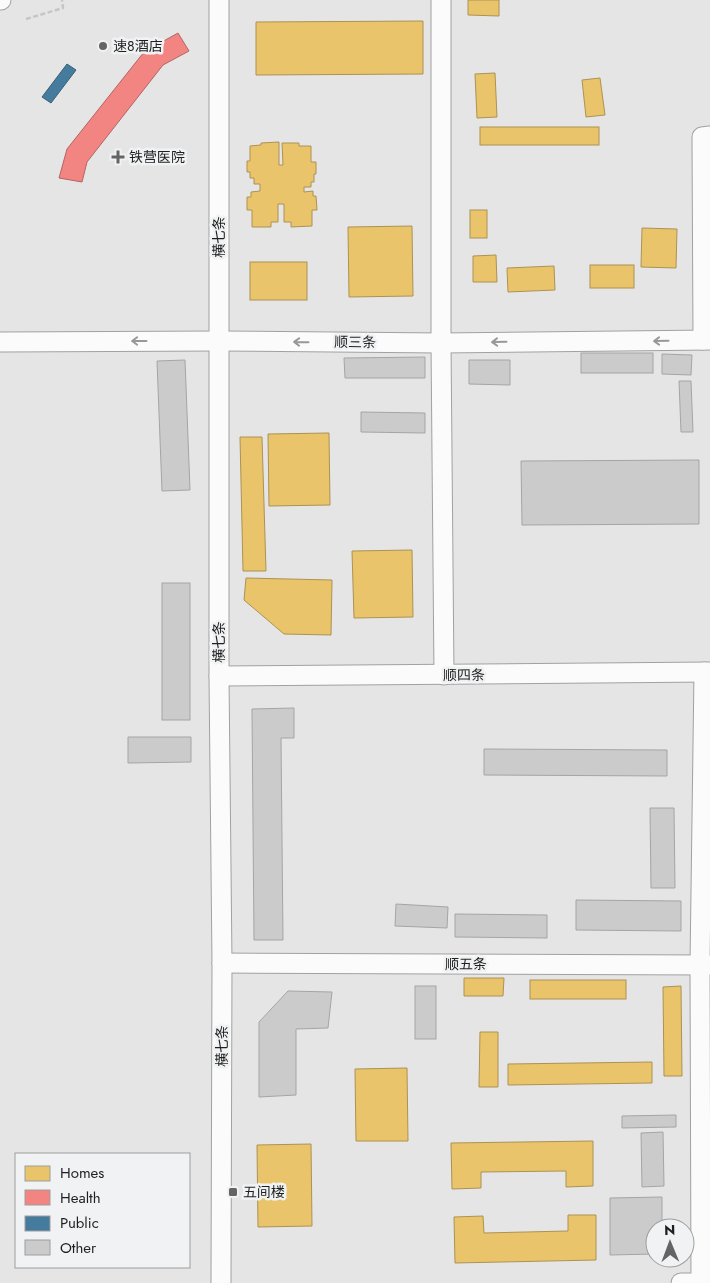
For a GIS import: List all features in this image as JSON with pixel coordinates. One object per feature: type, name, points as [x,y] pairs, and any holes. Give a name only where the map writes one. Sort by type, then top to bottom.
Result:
[{"type":"street","name":"横七条","points":[[219,0],[221,1283]]},
{"type":"street","points":[[441,0],[441,343],[444,675]]},
{"type":"street","points":[[706,340],[702,137],[710,136]]},
{"type":"street","name":"顺三条","points":[[0,342],[441,343],[706,340]]},
{"type":"street","points":[[702,1283],[707,672]]},
{"type":"street","name":"顺四条","points":[[219,676],[707,672]]},
{"type":"street","name":"顺五条","points":[[222,963],[705,965]]},
{"type":"street","points":[[681,1283],[710,1282]]},
{"type":"path","points":[[26,19],[64,8],[62,0]]},
{"type":"building: Homes","points":[[468,0],[499,0],[499,16],[468,15]]},
{"type":"building: Homes","points":[[423,21],[423,74],[256,75],[256,22]]},
{"type":"building: Homes","points":[[495,73],[497,117],[477,118],[475,74]]},
{"type":"building: Homes","points":[[600,78],[605,115],[586,117],[582,80]]},
{"type":"building: Homes","points":[[480,127],[599,127],[599,145],[480,145]]},
{"type":"building: Homes","points":[[279,142],[279,165],[283,165],[282,143],[299,143],[299,146],[311,146],[311,162],[316,162],[316,174],[314,174],[314,182],[311,182],[311,187],[304,187],[304,192],[313,191],[313,196],[316,196],[317,210],[312,210],[312,226],[291,227],[291,222],[284,222],[284,204],[278,204],[278,222],[271,222],[271,227],[252,227],[252,210],[247,210],[247,197],[251,197],[251,192],[260,191],[260,184],[254,184],[254,178],[250,178],[250,172],[247,172],[247,161],[250,161],[250,146]]},
{"type":"building: Homes","points":[[470,210],[487,210],[487,238],[470,238]]},
{"type":"building: Homes","points":[[412,226],[413,296],[349,297],[348,227]]},
{"type":"building: Homes","points":[[642,228],[677,229],[676,268],[641,267]]},
{"type":"building: Homes","points":[[496,255],[497,282],[473,282],[473,256]]},
{"type":"building: Homes","points":[[250,262],[307,262],[307,300],[250,300]]},
{"type":"building: Homes","points":[[590,265],[634,265],[634,288],[590,288]]},
{"type":"building: Homes","points":[[554,266],[555,290],[508,292],[507,268]]},
{"type":"building: Homes","points":[[329,433],[330,505],[269,506],[268,434]]},
{"type":"building: Homes","points":[[240,437],[262,437],[266,571],[243,571]]},
{"type":"building: Homes","points":[[412,550],[413,617],[354,618],[352,551]]},
{"type":"building: Homes","points":[[246,578],[332,580],[331,635],[284,634],[244,600]]},
{"type":"building: Homes","points":[[464,978],[504,978],[503,996],[464,996]]},
{"type":"building: Homes","points":[[530,980],[626,980],[626,999],[530,999]]},
{"type":"building: Homes","points":[[681,986],[682,1076],[664,1076],[663,987]]},
{"type":"building: Homes","points":[[480,1032],[498,1032],[498,1087],[479,1087]]},
{"type":"building: Homes","points":[[652,1062],[652,1083],[508,1085],[508,1064]]},
{"type":"building: Homes","points":[[407,1068],[408,1141],[356,1141],[355,1069]]},
{"type":"building: Homes","points":[[593,1141],[593,1186],[566,1187],[566,1171],[481,1172],[481,1188],[452,1189],[451,1143]]},
{"type":"building: Homes","points":[[311,1144],[312,1226],[258,1227],[257,1145]]},
{"type":"building: Homes","points":[[568,1215],[596,1215],[596,1260],[455,1263],[454,1217],[483,1216],[484,1233],[568,1231]]},
{"type":"building: Health","points":[[178,33],[189,51],[163,65],[87,162],[82,182],[59,178],[67,149],[144,52]]},
{"type":"building: Public","points":[[67,64],[76,70],[51,103],[42,97]]},
{"type":"building: Other","points":[[581,353],[653,353],[653,373],[581,373]]},
{"type":"building: Other","points":[[662,354],[692,355],[691,375],[662,374]]},
{"type":"building: Other","points":[[425,357],[425,378],[345,378],[344,358]]},
{"type":"building: Other","points":[[185,360],[190,490],[162,491],[157,361]]},
{"type":"building: Other","points":[[469,360],[510,360],[510,385],[469,384]]},
{"type":"building: Other","points":[[679,381],[691,381],[693,432],[681,432]]},
{"type":"building: Other","points":[[361,412],[425,413],[425,433],[361,432]]},
{"type":"building: Other","points":[[699,460],[699,524],[522,525],[521,461]]},
{"type":"building: Other","points":[[162,583],[190,583],[190,720],[162,720]]},
{"type":"building: Other","points":[[294,708],[294,738],[281,738],[283,940],[254,940],[252,709]]},
{"type":"building: Other","points":[[128,737],[191,737],[191,762],[128,763]]},
{"type":"building: Other","points":[[484,749],[667,750],[667,776],[484,775]]},
{"type":"building: Other","points":[[650,808],[674,808],[675,888],[651,888]]},
{"type":"building: Other","points":[[576,900],[681,901],[681,931],[576,930]]},
{"type":"building: Other","points":[[396,904],[448,907],[447,928],[395,926]]},
{"type":"building: Other","points":[[455,914],[547,915],[547,938],[455,937]]},
{"type":"building: Other","points":[[415,986],[436,986],[436,1039],[415,1039]]},
{"type":"building: Other","points":[[288,991],[332,992],[328,1028],[296,1029],[296,1095],[259,1097],[259,1022]]},
{"type":"building: Other","points":[[676,1115],[676,1127],[622,1128],[622,1116]]},
{"type":"building: Other","points":[[663,1132],[664,1186],[642,1187],[641,1133]]},
{"type":"building: Other","points":[[662,1197],[662,1218],[645,1218],[645,1254],[610,1255],[610,1198]]},
{"type":"place","name":"速8酒店","points":[[103,46]]},
{"type":"place","name":"铁营医院","points":[[118,157]]},
{"type":"place","name":"五间楼","points":[[233,1192]]}]
